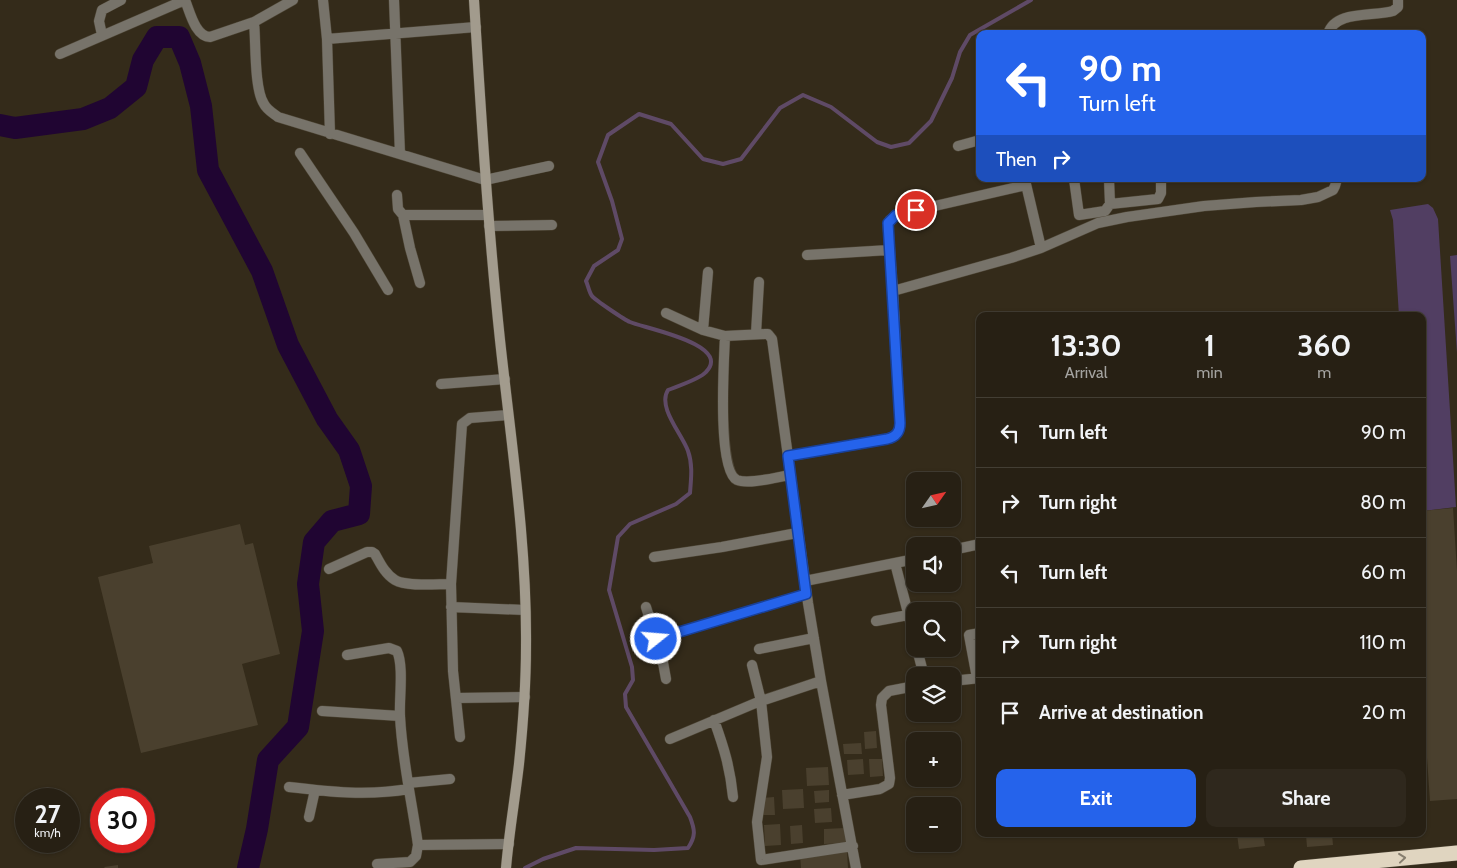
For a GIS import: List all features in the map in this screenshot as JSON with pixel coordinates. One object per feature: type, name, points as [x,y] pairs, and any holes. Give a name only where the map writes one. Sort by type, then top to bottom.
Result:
[{"type":"highway","points":[[1301,868],[1457,853]]},
{"type":"street","points":[[102,35],[99,21],[102,10],[121,0]]},
{"type":"street","points":[[60,54],[185,0],[196,27],[206,37],[220,35],[254,22],[292,0]]},
{"type":"street","points":[[323,0],[330,134]]},
{"type":"street","points":[[394,0],[400,154]]},
{"type":"street","points":[[474,0],[485,180],[520,521],[525,610],[525,697],[519,764],[506,866]]},
{"type":"street","points":[[1330,30],[1339,20],[1393,11],[1398,7],[1398,0]]},
{"type":"street","points":[[254,22],[258,82],[264,105],[278,117],[485,180],[549,166]]},
{"type":"street","points":[[326,40],[476,27]]},
{"type":"street","points":[[958,146],[976,141]]},
{"type":"street","points":[[300,154],[354,233],[388,290]]},
{"type":"street","points":[[788,456],[887,439],[899,432],[888,223],[896,215],[1025,182],[1041,248]]},
{"type":"street","points":[[1074,182],[1079,214],[1105,211],[1110,204],[1109,182]]},
{"type":"street","points":[[1110,204],[1154,200],[1160,196],[1161,182]]},
{"type":"street","points":[[893,291],[969,271],[1041,248],[1098,223],[1128,216],[1213,206],[1301,200],[1318,197],[1333,190],[1337,182]]},
{"type":"street","points":[[397,195],[398,209],[403,215],[420,283]]},
{"type":"street","points":[[1144,202],[1144,214]]},
{"type":"street","points":[[1126,203],[1128,216]]},
{"type":"street","points":[[403,215],[552,225]]},
{"type":"street","points":[[806,255],[889,250]]},
{"type":"street","points":[[702,330],[708,272]]},
{"type":"street","points":[[756,333],[759,282]]},
{"type":"street","points":[[666,313],[702,330],[725,336],[756,333],[768,334],[773,343],[806,594],[856,868]]},
{"type":"street","points":[[725,336],[722,388],[725,452],[730,474],[736,479],[745,481],[790,475]]},
{"type":"street","points":[[441,384],[505,379]]},
{"type":"street","points":[[460,737],[456,698],[451,584],[462,424],[470,418],[508,415]]},
{"type":"street","points":[[654,557],[798,533]]},
{"type":"street","points":[[961,548],[976,545]]},
{"type":"street","points":[[329,569],[367,552],[372,552],[389,575],[396,580],[414,583],[451,584]]},
{"type":"street","points":[[805,581],[906,561]]},
{"type":"street","points":[[895,563],[906,607]]},
{"type":"street","points":[[656,639],[806,594]]},
{"type":"street","points":[[451,607],[525,610]]},
{"type":"street","points":[[646,607],[666,679]]},
{"type":"street","points":[[876,621],[906,615]]},
{"type":"street","points":[[976,633],[969,635],[976,665]]},
{"type":"street","points":[[759,649],[814,638]]},
{"type":"street","points":[[347,655],[389,648],[397,651],[400,660],[400,716],[408,786],[418,845],[416,856],[410,862],[377,864]]},
{"type":"street","points":[[752,665],[761,702],[766,757],[757,822],[761,860],[853,846]]},
{"type":"street","points":[[961,680],[976,678]]},
{"type":"street","points":[[670,738],[821,680]]},
{"type":"street","points":[[842,795],[880,789],[889,784],[890,778],[881,705],[882,698],[892,690],[906,688]]},
{"type":"street","points":[[456,698],[525,697]]},
{"type":"street","points":[[322,711],[400,716]]},
{"type":"street","points":[[714,720],[731,772],[732,797]]},
{"type":"street","points":[[289,787],[367,794],[450,779]]},
{"type":"street","points":[[309,817],[315,790]]},
{"type":"street","points":[[418,845],[509,844]]},
{"type":"shaded area","points":[[1428,204],[1433,208],[1438,219],[1456,507],[1426,511],[1426,312],[1399,312],[1393,220],[1390,210]]},
{"type":"shaded area","points":[[1457,255],[1457,353],[1450,256]]},
{"type":"building","points":[[1453,508],[1457,571],[1457,799],[1430,801],[1426,744],[1426,511]]},
{"type":"building","points":[[240,524],[245,545],[253,543],[280,654],[242,664],[258,725],[141,753],[98,577],[153,563],[149,546]]},
{"type":"building","points":[[876,731],[877,748],[865,749],[864,732]]},
{"type":"building","points":[[861,743],[862,754],[844,754],[843,744]]},
{"type":"building","points":[[863,759],[864,774],[848,775],[847,760]]},
{"type":"building","points":[[869,759],[882,759],[883,776],[870,777]]},
{"type":"building","points":[[828,767],[829,785],[807,786],[806,768]]},
{"type":"building","points":[[803,789],[804,808],[783,809],[782,790]]},
{"type":"building","points":[[829,790],[829,802],[815,803],[814,791]]},
{"type":"building","points":[[774,797],[775,815],[763,815],[762,798]]},
{"type":"building","points":[[831,808],[832,822],[815,823],[814,809]]},
{"type":"building","points":[[780,824],[781,845],[765,846],[764,825]]},
{"type":"building","points":[[802,825],[803,843],[791,844],[790,826]]},
{"type":"building","points":[[845,828],[846,843],[824,844],[824,829]]},
{"type":"building","points":[[1237,837],[1264,837],[1265,846],[1239,849]]},
{"type":"building","points":[[1306,837],[1332,837],[1333,845],[1307,847]]},
{"type":"building","points":[[847,852],[848,868],[801,868],[800,854]]},
{"type":"building","points":[[118,865],[118,868],[104,867]]},
{"type":"waterway","points":[[979,30],[1031,0]]},
{"type":"waterway","points":[[525,868],[543,859],[576,848],[654,850],[688,848],[694,833],[690,817],[626,707],[625,694],[633,680],[632,667],[609,590],[618,537],[630,524],[676,504],[690,493],[690,456],[668,412],[665,397],[668,390],[703,375],[711,362],[707,353],[697,345],[667,333],[630,322],[598,301],[590,293],[586,281],[594,266],[618,250],[622,239],[612,201],[598,162],[608,135],[639,114],[671,124],[703,159],[723,164],[741,159],[780,108],[803,95],[831,107],[877,142],[891,147],[909,143],[931,121],[952,78],[960,52],[970,35],[976,32]]},
{"type":"waterway","points":[[0,125],[15,128],[83,119],[110,108],[136,87],[143,60],[157,37],[179,37],[190,63],[201,106],[208,170],[262,271],[288,345],[327,419],[349,450],[361,486],[359,514],[332,521],[314,542],[308,584],[313,631],[298,727],[268,760],[257,829],[248,868]]},
{"type":"route","points":[[656,639],[806,594],[788,456],[887,439],[899,432],[888,223],[896,215],[916,210]]}]
